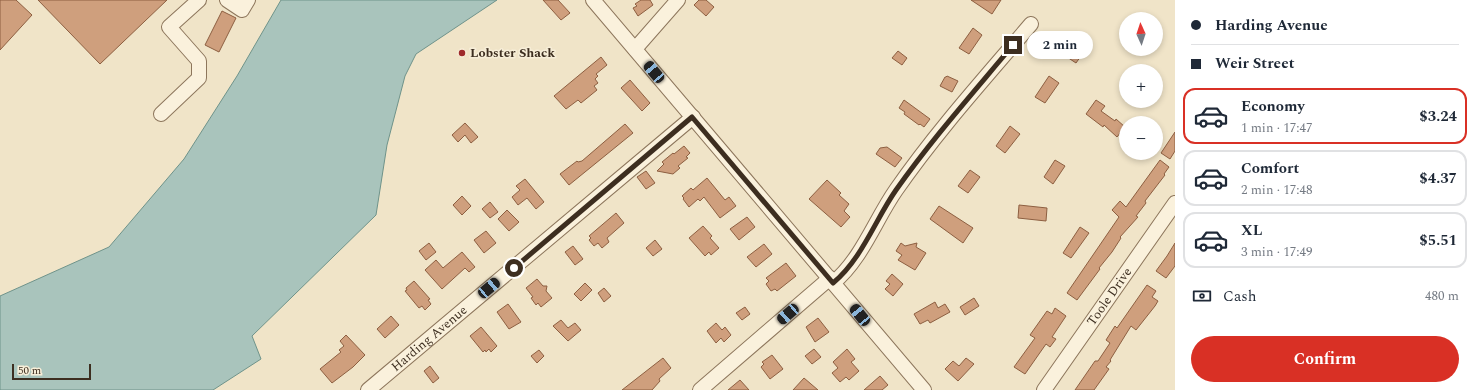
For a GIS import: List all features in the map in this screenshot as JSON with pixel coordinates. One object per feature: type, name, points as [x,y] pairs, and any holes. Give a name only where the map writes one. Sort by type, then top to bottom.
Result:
[{"type":"street","points":[[161,114],[199,78],[199,61],[169,27],[199,0]]},
{"type":"street","points":[[227,0],[242,10],[248,0]]},
{"type":"street","points":[[593,0],[924,390]]},
{"type":"street","points":[[635,49],[678,0]]},
{"type":"street","points":[[700,390],[848,268],[884,208],[922,154],[1031,24]]},
{"type":"street","name":"Harding Avenue","points":[[368,390],[692,117]]},
{"type":"street","name":"Toole Drive","points":[[1044,390],[1175,203]]},
{"type":"water","points":[[281,0],[497,0],[416,54],[405,76],[387,145],[376,215],[252,336],[261,359],[213,390],[0,390],[0,296],[109,247],[184,159],[237,76]]},
{"type":"building","points":[[0,0],[16,0],[32,15],[0,50]]},
{"type":"building","points":[[38,0],[167,0],[100,64]]},
{"type":"building","points":[[543,0],[558,0],[570,13],[561,20]]},
{"type":"building","points":[[641,0],[650,0],[653,5],[638,16],[633,8],[637,6],[635,4]]},
{"type":"building","points":[[699,0],[706,0],[714,7],[706,16],[694,5]]},
{"type":"building","points":[[971,0],[1001,0],[992,14]]},
{"type":"building","points":[[222,11],[236,18],[219,52],[205,45]]},
{"type":"building","points":[[973,28],[982,35],[969,54],[959,48]]},
{"type":"building","points":[[1079,39],[1091,47],[1085,55],[1083,53],[1076,63],[1067,57]]},
{"type":"building","points":[[898,51],[907,58],[902,65],[892,58]]},
{"type":"building","points":[[601,57],[607,65],[596,74],[598,76],[595,79],[598,83],[594,86],[597,90],[581,103],[578,100],[566,109],[554,96]]},
{"type":"building","points":[[947,76],[958,81],[952,92],[940,86]]},
{"type":"building","points":[[1049,76],[1059,83],[1045,103],[1035,97]]},
{"type":"building","points":[[630,80],[650,103],[642,111],[621,88]]},
{"type":"building","points":[[904,100],[930,119],[924,127],[904,114],[905,112],[899,108]]},
{"type":"building","points":[[1096,100],[1105,106],[1101,111],[1115,121],[1116,119],[1119,122],[1119,134],[1117,137],[1104,125],[1103,127],[1086,114]]},
{"type":"building","points":[[465,123],[478,137],[471,143],[465,135],[458,142],[452,135]]},
{"type":"building","points":[[625,124],[633,133],[569,185],[560,174],[577,161],[582,161]]},
{"type":"building","points":[[1010,126],[1020,134],[1005,153],[996,146]]},
{"type":"building","points":[[1175,132],[1175,151],[1170,159],[1163,154],[1163,150]]},
{"type":"building","points":[[684,146],[690,153],[686,157],[688,158],[678,166],[680,168],[673,174],[657,171],[664,164],[662,162]]},
{"type":"building","points":[[887,147],[902,158],[895,167],[876,154],[880,148]]},
{"type":"building","points":[[1055,160],[1065,166],[1053,184],[1044,177]]},
{"type":"building","points":[[1160,160],[1169,167],[1164,174],[1165,175],[1145,201],[1146,203],[1136,216],[1138,217],[1120,237],[1121,238],[1112,252],[1077,300],[1067,293],[1119,217],[1112,210],[1120,201],[1126,207]]},
{"type":"building","points":[[970,170],[980,177],[968,193],[958,186]]},
{"type":"building","points":[[646,171],[655,183],[646,189],[637,177]]},
{"type":"building","points":[[707,178],[725,200],[729,197],[736,206],[720,218],[704,197],[700,201],[698,199],[689,207],[682,196],[691,188],[693,190]]},
{"type":"building","points":[[525,179],[544,202],[536,209],[527,198],[518,205],[512,197],[520,190],[516,186]]},
{"type":"building","points":[[827,180],[841,193],[839,195],[849,204],[844,211],[850,217],[841,227],[809,199]]},
{"type":"building","points":[[462,196],[471,206],[462,215],[453,205]]},
{"type":"building","points":[[490,202],[498,212],[490,218],[482,209]]},
{"type":"building","points":[[1019,205],[1047,208],[1046,221],[1018,218]]},
{"type":"building","points":[[939,206],[973,228],[963,243],[930,219]]},
{"type":"building","points":[[507,210],[519,222],[509,231],[498,219]]},
{"type":"building","points":[[616,213],[624,223],[607,238],[609,242],[602,248],[598,243],[594,246],[589,240],[591,238],[589,236]]},
{"type":"building","points":[[747,217],[755,227],[739,240],[730,229]]},
{"type":"building","points":[[703,226],[712,236],[710,238],[719,248],[711,255],[709,252],[705,256],[689,238]]},
{"type":"building","points":[[1080,227],[1089,233],[1071,258],[1063,253]]},
{"type":"building","points":[[486,231],[496,243],[484,253],[474,240]]},
{"type":"building","points":[[655,240],[662,249],[653,256],[646,248]]},
{"type":"building","points":[[429,243],[436,252],[426,260],[419,251]]},
{"type":"building","points":[[901,243],[905,246],[917,243],[916,247],[926,253],[915,270],[898,260],[902,255],[896,251]]},
{"type":"building","points":[[1175,243],[1175,266],[1166,278],[1156,271]]},
{"type":"building","points":[[764,244],[772,254],[756,267],[747,257]]},
{"type":"building","points":[[573,246],[583,259],[575,265],[565,252]]},
{"type":"building","points":[[462,252],[475,267],[469,272],[465,268],[442,289],[425,270],[436,260],[443,268]]},
{"type":"building","points":[[786,263],[796,276],[777,291],[775,289],[771,291],[766,284],[769,281],[766,278]]},
{"type":"building","points":[[892,274],[903,284],[893,296],[885,289],[890,284],[886,281]]},
{"type":"building","points":[[537,279],[543,286],[547,286],[546,291],[552,298],[541,307],[538,303],[536,305],[531,298],[533,297],[526,288]]},
{"type":"building","points":[[414,281],[430,299],[428,300],[431,304],[425,310],[422,306],[419,308],[405,291],[407,290],[406,288]]},
{"type":"building","points":[[585,283],[592,290],[581,301],[574,294]]},
{"type":"building","points":[[1147,285],[1156,291],[1152,297],[1158,301],[1155,306],[1136,330],[1131,326],[1106,367],[1109,369],[1094,390],[1075,390],[1095,361],[1098,361],[1110,343],[1106,340],[1115,326],[1117,328]]},
{"type":"building","points":[[604,288],[611,296],[604,302],[598,293]]},
{"type":"building","points":[[974,298],[979,306],[965,315],[960,307]]},
{"type":"building","points":[[935,302],[938,308],[945,304],[950,312],[930,323],[928,320],[920,324],[914,314]]},
{"type":"building","points":[[508,304],[521,322],[509,329],[497,312]]},
{"type":"building","points":[[745,307],[750,314],[742,320],[736,313]]},
{"type":"building","points":[[1055,308],[1066,316],[1052,337],[1056,339],[1050,347],[1046,344],[1025,374],[1014,367],[1035,338],[1030,335],[1047,311],[1052,314]]},
{"type":"building","points":[[391,316],[399,325],[385,338],[377,329]]},
{"type":"building","points":[[818,318],[829,332],[815,342],[806,327]]},
{"type":"building","points":[[561,320],[568,328],[575,323],[581,330],[568,341],[553,326]]},
{"type":"building","points":[[716,323],[722,330],[725,327],[731,335],[724,342],[721,338],[716,343],[707,331]]},
{"type":"building","points":[[481,327],[497,346],[491,352],[489,349],[486,352],[485,350],[483,352],[470,336]]},
{"type":"building","points":[[346,335],[365,355],[353,367],[332,383],[320,369],[341,352],[339,350],[344,346],[340,341]]},
{"type":"building","points":[[814,349],[821,357],[812,364],[805,356]]},
{"type":"building","points":[[847,349],[855,359],[851,362],[859,371],[849,380],[846,377],[840,382],[832,373],[838,368],[833,362]]},
{"type":"building","points":[[539,350],[544,356],[537,363],[531,356]]},
{"type":"building","points":[[772,355],[783,369],[770,379],[761,367],[764,364],[762,362]]},
{"type":"building","points":[[663,358],[671,368],[659,379],[660,381],[652,390],[622,390]]},
{"type":"building","points":[[966,358],[974,364],[958,381],[945,369],[953,361],[959,366]]},
{"type":"building","points":[[430,366],[439,378],[433,383],[424,371]]},
{"type":"building","points":[[880,376],[888,385],[882,390],[864,390]]},
{"type":"building","points":[[804,378],[818,390],[793,390]]},
{"type":"building","points":[[740,380],[749,390],[728,390]]},
{"type":"place","name":"Lobster Shack","points":[[462,53]]},
{"type":"route","points":[[514,268],[692,117],[833,283],[842,276],[848,268],[861,249],[884,208],[922,154],[1013,45]]}]
